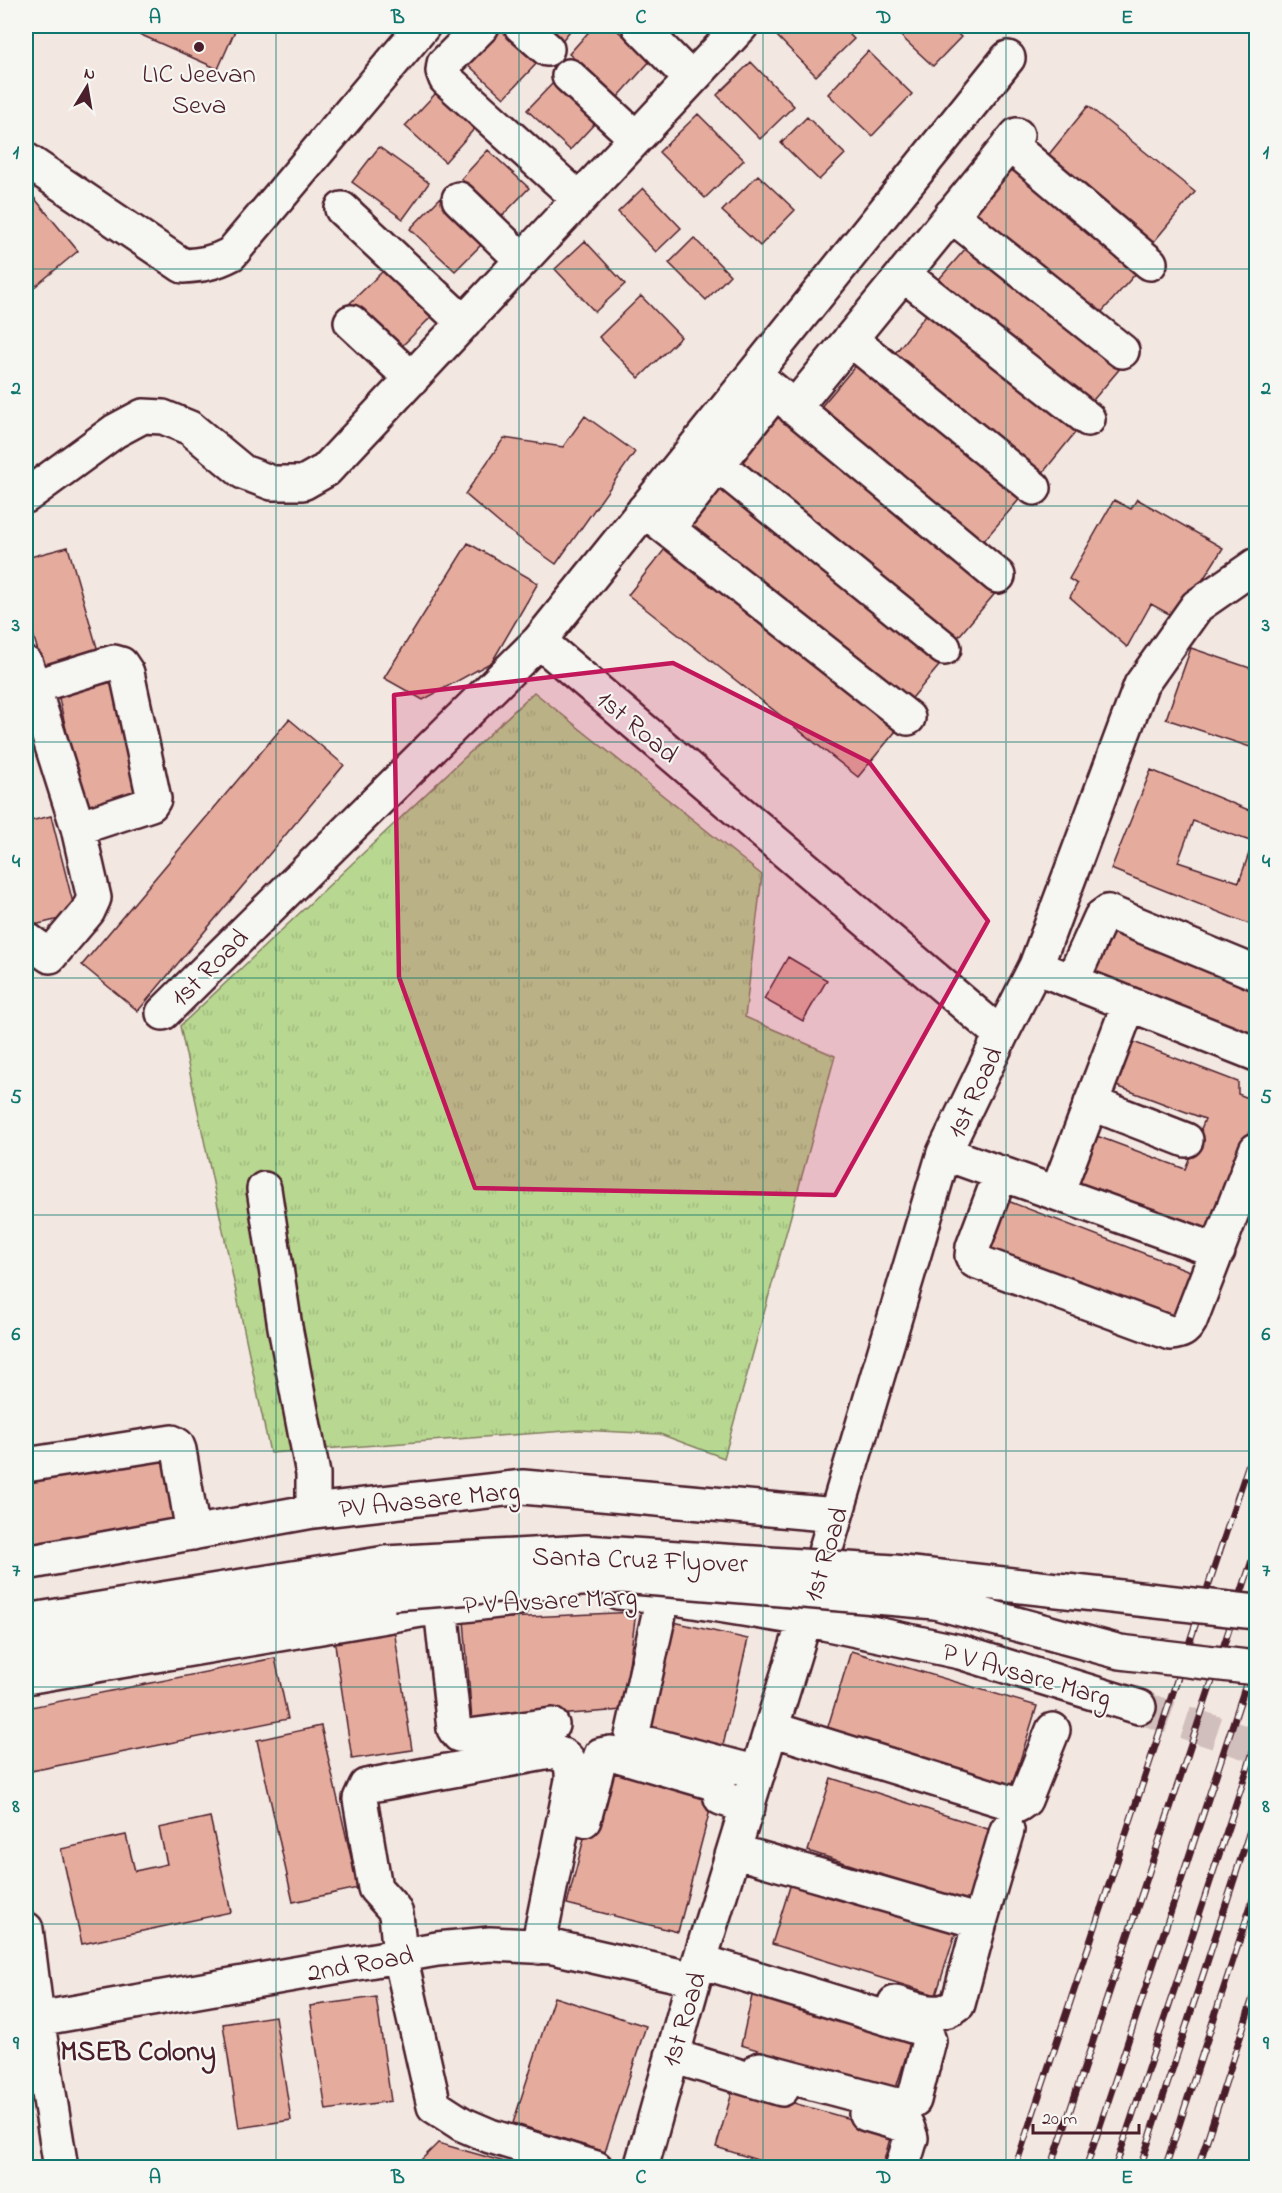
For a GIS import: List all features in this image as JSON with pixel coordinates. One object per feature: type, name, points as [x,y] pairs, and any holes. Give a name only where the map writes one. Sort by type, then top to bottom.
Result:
[{"type":"street","points":[[26,160],[183,266],[216,262],[231,254],[423,26]]},
{"type":"street","points":[[482,26],[444,64],[446,79],[579,199]]},
{"type":"street","points":[[521,26],[547,49]]},
{"type":"street","points":[[639,26],[691,79]]},
{"type":"street","points":[[26,496],[115,431],[143,416],[163,417],[190,428],[243,472],[272,483],[303,483],[326,470],[741,26]]},
{"type":"street","points":[[656,519],[717,464],[774,391],[1008,58]]},
{"type":"street","points":[[569,76],[636,138]]},
{"type":"street","points":[[538,641],[656,519],[774,391],[850,339],[1013,139],[1149,263]]},
{"type":"street","points":[[459,199],[522,260]]},
{"type":"street","points":[[342,209],[464,323]]},
{"type":"street","points":[[951,215],[1122,351]]},
{"type":"street","points":[[903,274],[1088,419]]},
{"type":"street","points":[[351,322],[412,379]]},
{"type":"street","points":[[850,339],[1034,488]]},
{"type":"street","points":[[774,391],[998,576]]},
{"type":"street","points":[[717,464],[944,648]]},
{"type":"street","points":[[656,519],[908,718]]},
{"type":"street","points":[[1000,1035],[1036,966],[1141,685],[1197,606],[1257,565]]},
{"type":"street","name":"1st Road","points":[[163,1013],[538,641],[1000,1035],[944,1153],[772,1729],[697,1970],[641,2168]]},
{"type":"street","points":[[26,939],[50,956],[88,911],[94,898],[78,828],[29,676],[114,662],[122,664],[127,673],[154,799],[151,804],[78,828]]},
{"type":"street","points":[[1072,981],[1101,916],[1108,912],[1257,973]]},
{"type":"street","points":[[1036,966],[1257,1054]]},
{"type":"street","points":[[1057,1193],[1129,1004]]},
{"type":"street","points":[[1091,1103],[1186,1140]]},
{"type":"street","points":[[1001,1173],[973,1247],[973,1259],[1170,1333],[1185,1330],[1190,1321],[1257,1150]]},
{"type":"street","points":[[944,1153],[1218,1251]]},
{"type":"street","points":[[264,1189],[285,1328],[313,1474],[313,1511]]},
{"type":"street","points":[[26,1465],[172,1442],[179,1450],[193,1533]]},
{"type":"street","name":"PV Avasare Marg","points":[[26,1563],[313,1511],[523,1487],[836,1515]]},
{"type":"street","name":"Santa Cruz Flyover","points":[[26,1621],[390,1578],[586,1552],[894,1572],[1257,1612]]},
{"type":"street","points":[[26,1646],[390,1578],[634,1577],[935,1602],[1120,1652],[1257,1668]]},
{"type":"street","name":"P V Avsare Marg","points":[[26,1677],[441,1607],[625,1591],[805,1619],[960,1652],[1139,1707]]},
{"type":"street","points":[[634,1668],[653,1595]]},
{"type":"street","points":[[653,1595],[632,1736],[641,1742],[758,1773]]},
{"type":"street","points":[[441,1607],[454,1729],[459,1735],[469,1736],[552,1725]]},
{"type":"street","points":[[772,1729],[1018,1805],[1025,1800],[1053,1730]]},
{"type":"street","points":[[545,1947],[573,1770],[568,1759],[561,1753],[550,1752],[366,1786],[360,1799],[375,1888],[396,1914],[400,1956],[434,2106],[462,2124],[490,2136],[596,2168]]},
{"type":"street","points":[[545,1947],[601,1755],[611,1753],[710,1782],[718,1787],[721,1798],[748,1807]]},
{"type":"street","points":[[780,1970],[927,2012],[940,2013],[950,2010],[958,2004],[1007,1830]]},
{"type":"street","points":[[734,1851],[980,1923]]},
{"type":"street","points":[[26,1929],[31,2020],[61,2168]]},
{"type":"street","name":"2nd Road","points":[[31,2020],[437,1949],[490,1944],[545,1947],[697,1970],[919,2028],[926,2032],[929,2041],[914,2100],[905,2105],[892,2104],[760,2069]]},
{"type":"street","points":[[672,2056],[908,2126],[911,2138],[902,2168]]},
{"type":"highlighted area","points":[[673,663],[869,762],[988,921],[835,1195],[475,1188],[399,977],[394,695]]},
{"type":"green space","points":[[534,692],[762,875],[745,1017],[835,1056],[724,1458],[660,1434],[579,1430],[270,1453],[180,1026]]},
{"type":"building","name":"LIC Jeevan Seva","points":[[121,26],[237,26],[218,69]]},
{"type":"building","points":[[493,26],[500,26],[539,61],[504,98],[462,59]]},
{"type":"building","points":[[539,26],[574,26],[560,43]]},
{"type":"building","points":[[594,26],[612,26],[651,60],[618,97],[569,54]]},
{"type":"building","points":[[782,26],[841,26],[854,39],[816,76],[774,33]]},
{"type":"building","points":[[890,26],[949,26],[961,37],[933,66]]},
{"type":"building","points":[[868,51],[912,94],[872,136],[828,94]]},
{"type":"building","points":[[751,62],[794,106],[760,139],[717,95]]},
{"type":"building","points":[[554,82],[597,121],[570,150],[527,110]]},
{"type":"building","points":[[436,93],[475,128],[445,162],[405,126]]},
{"type":"building","points":[[1088,106],[1195,192],[1152,244],[1046,158]]},
{"type":"building","points":[[698,114],[744,160],[705,198],[659,152]]},
{"type":"building","points":[[807,117],[845,154],[819,180],[781,143]]},
{"type":"building","points":[[379,147],[429,183],[403,219],[352,182]]},
{"type":"building","points":[[488,150],[529,188],[502,216],[461,179]]},
{"type":"building","points":[[1012,165],[1137,272],[1093,322],[969,216]]},
{"type":"building","points":[[758,175],[795,210],[760,246],[722,211]]},
{"type":"building","points":[[643,188],[681,228],[656,252],[618,212]]},
{"type":"building","points":[[31,194],[78,251],[26,294],[26,198]]},
{"type":"building","points":[[443,195],[488,238],[455,271],[410,229]]},
{"type":"building","points":[[694,238],[730,275],[706,300],[669,263]]},
{"type":"building","points":[[973,240],[1122,366],[1083,412],[934,285]]},
{"type":"building","points":[[585,241],[625,284],[595,312],[555,269]]},
{"type":"building","points":[[384,270],[432,316],[396,352],[348,305]]},
{"type":"building","points":[[641,296],[681,337],[639,378],[599,337]]},
{"type":"building","points":[[929,311],[1078,429],[1037,480],[888,362]]},
{"type":"building","points":[[862,358],[1023,495],[981,544],[820,408]]},
{"type":"building","points":[[771,403],[997,591],[954,642],[727,457]]},
{"type":"building","points":[[585,416],[635,452],[556,564],[505,528],[465,494],[504,438],[563,447]]},
{"type":"building","points":[[719,476],[943,661],[903,709],[679,525]]},
{"type":"building","points":[[1137,499],[1223,548],[1178,619],[1151,604],[1127,647],[1070,597],[1077,584],[1069,579],[1114,500],[1131,509]]},
{"type":"building","points":[[468,543],[538,583],[492,662],[423,700],[384,678]]},
{"type":"building","points":[[669,544],[900,726],[858,777],[628,595]]},
{"type":"building","points":[[68,547],[100,658],[44,673],[26,609],[26,558]]},
{"type":"building","points":[[1191,648],[1256,670],[1256,749],[1166,719]]},
{"type":"building","points":[[122,680],[147,794],[84,808],[58,694]]},
{"type":"building","points":[[289,719],[344,765],[138,1011],[82,965]]},
{"type":"building","points":[[1151,770],[1256,813],[1256,927],[1111,869]],"holes":[[[1193,821],[1253,842],[1239,882],[1178,862]]]},
{"type":"building","points":[[51,816],[76,915],[26,927],[26,822]]},
{"type":"building","points":[[1114,925],[1256,982],[1256,1042],[1093,976]]},
{"type":"building","points":[[788,957],[827,980],[803,1021],[764,999]]},
{"type":"building","points":[[1128,1040],[1238,1082],[1238,1094],[1256,1101],[1256,1116],[1209,1240],[1066,1185],[1086,1132],[1185,1169],[1205,1119],[1111,1084]]},
{"type":"building","points":[[1000,1198],[1195,1273],[1174,1328],[979,1253]]},
{"type":"building","points":[[169,1449],[182,1520],[26,1548],[26,1474]]},
{"type":"building","points":[[636,1612],[623,1710],[472,1721],[464,1620]]},
{"type":"building","points":[[665,1620],[748,1639],[721,1754],[638,1735]]},
{"type":"building","points":[[394,1629],[412,1750],[352,1759],[334,1638]]},
{"type":"building","points":[[851,1651],[1037,1706],[1008,1799],[823,1743]]},
{"type":"building","points":[[275,1658],[288,1719],[31,1771],[26,1744],[26,1708]]},
{"type":"building","points":[[321,1726],[358,1888],[293,1902],[257,1740]]},
{"type":"building","points":[[604,1761],[715,1791],[678,1932],[567,1904]]},
{"type":"building","points":[[831,1778],[994,1831],[970,1903],[808,1851]]},
{"type":"building","points":[[210,1817],[231,1912],[82,1944],[61,1849],[126,1835],[135,1871],[167,1864],[159,1828]]},
{"type":"building","points":[[792,1880],[956,1931],[936,1995],[772,1944]]},
{"type":"building","points":[[754,1987],[913,2034],[895,2091],[741,2045]]},
{"type":"building","points":[[376,1997],[391,2101],[326,2110],[310,2006]]},
{"type":"building","points":[[554,1997],[646,2026],[605,2152],[513,2123]]},
{"type":"building","points":[[275,2016],[291,2120],[239,2128],[223,2024]]},
{"type":"building","points":[[734,2086],[892,2131],[882,2168],[783,2168],[716,2147]]},
{"type":"building","points":[[438,2143],[526,2168],[413,2168]]},
{"type":"tunnel","points":[[1139,1707],[1256,1746]]},
{"type":"railway","points":[[1015,2168],[1256,1442]]},
{"type":"railway","points":[[1051,2168],[1256,1548]]},
{"type":"railway","points":[[1086,2168],[1256,1654]]},
{"type":"railway","points":[[1115,2168],[1256,1743]]},
{"type":"railway","points":[[1140,2168],[1256,1812]]},
{"type":"railway","points":[[1165,2168],[1256,1890]]},
{"type":"railway","points":[[1198,2168],[1256,1988]]},
{"type":"place","name":"LIC Jeevan Seva","points":[[199,47]]},
{"type":"district","name":"MSEB Colony","points":[[138,2050]]}]
